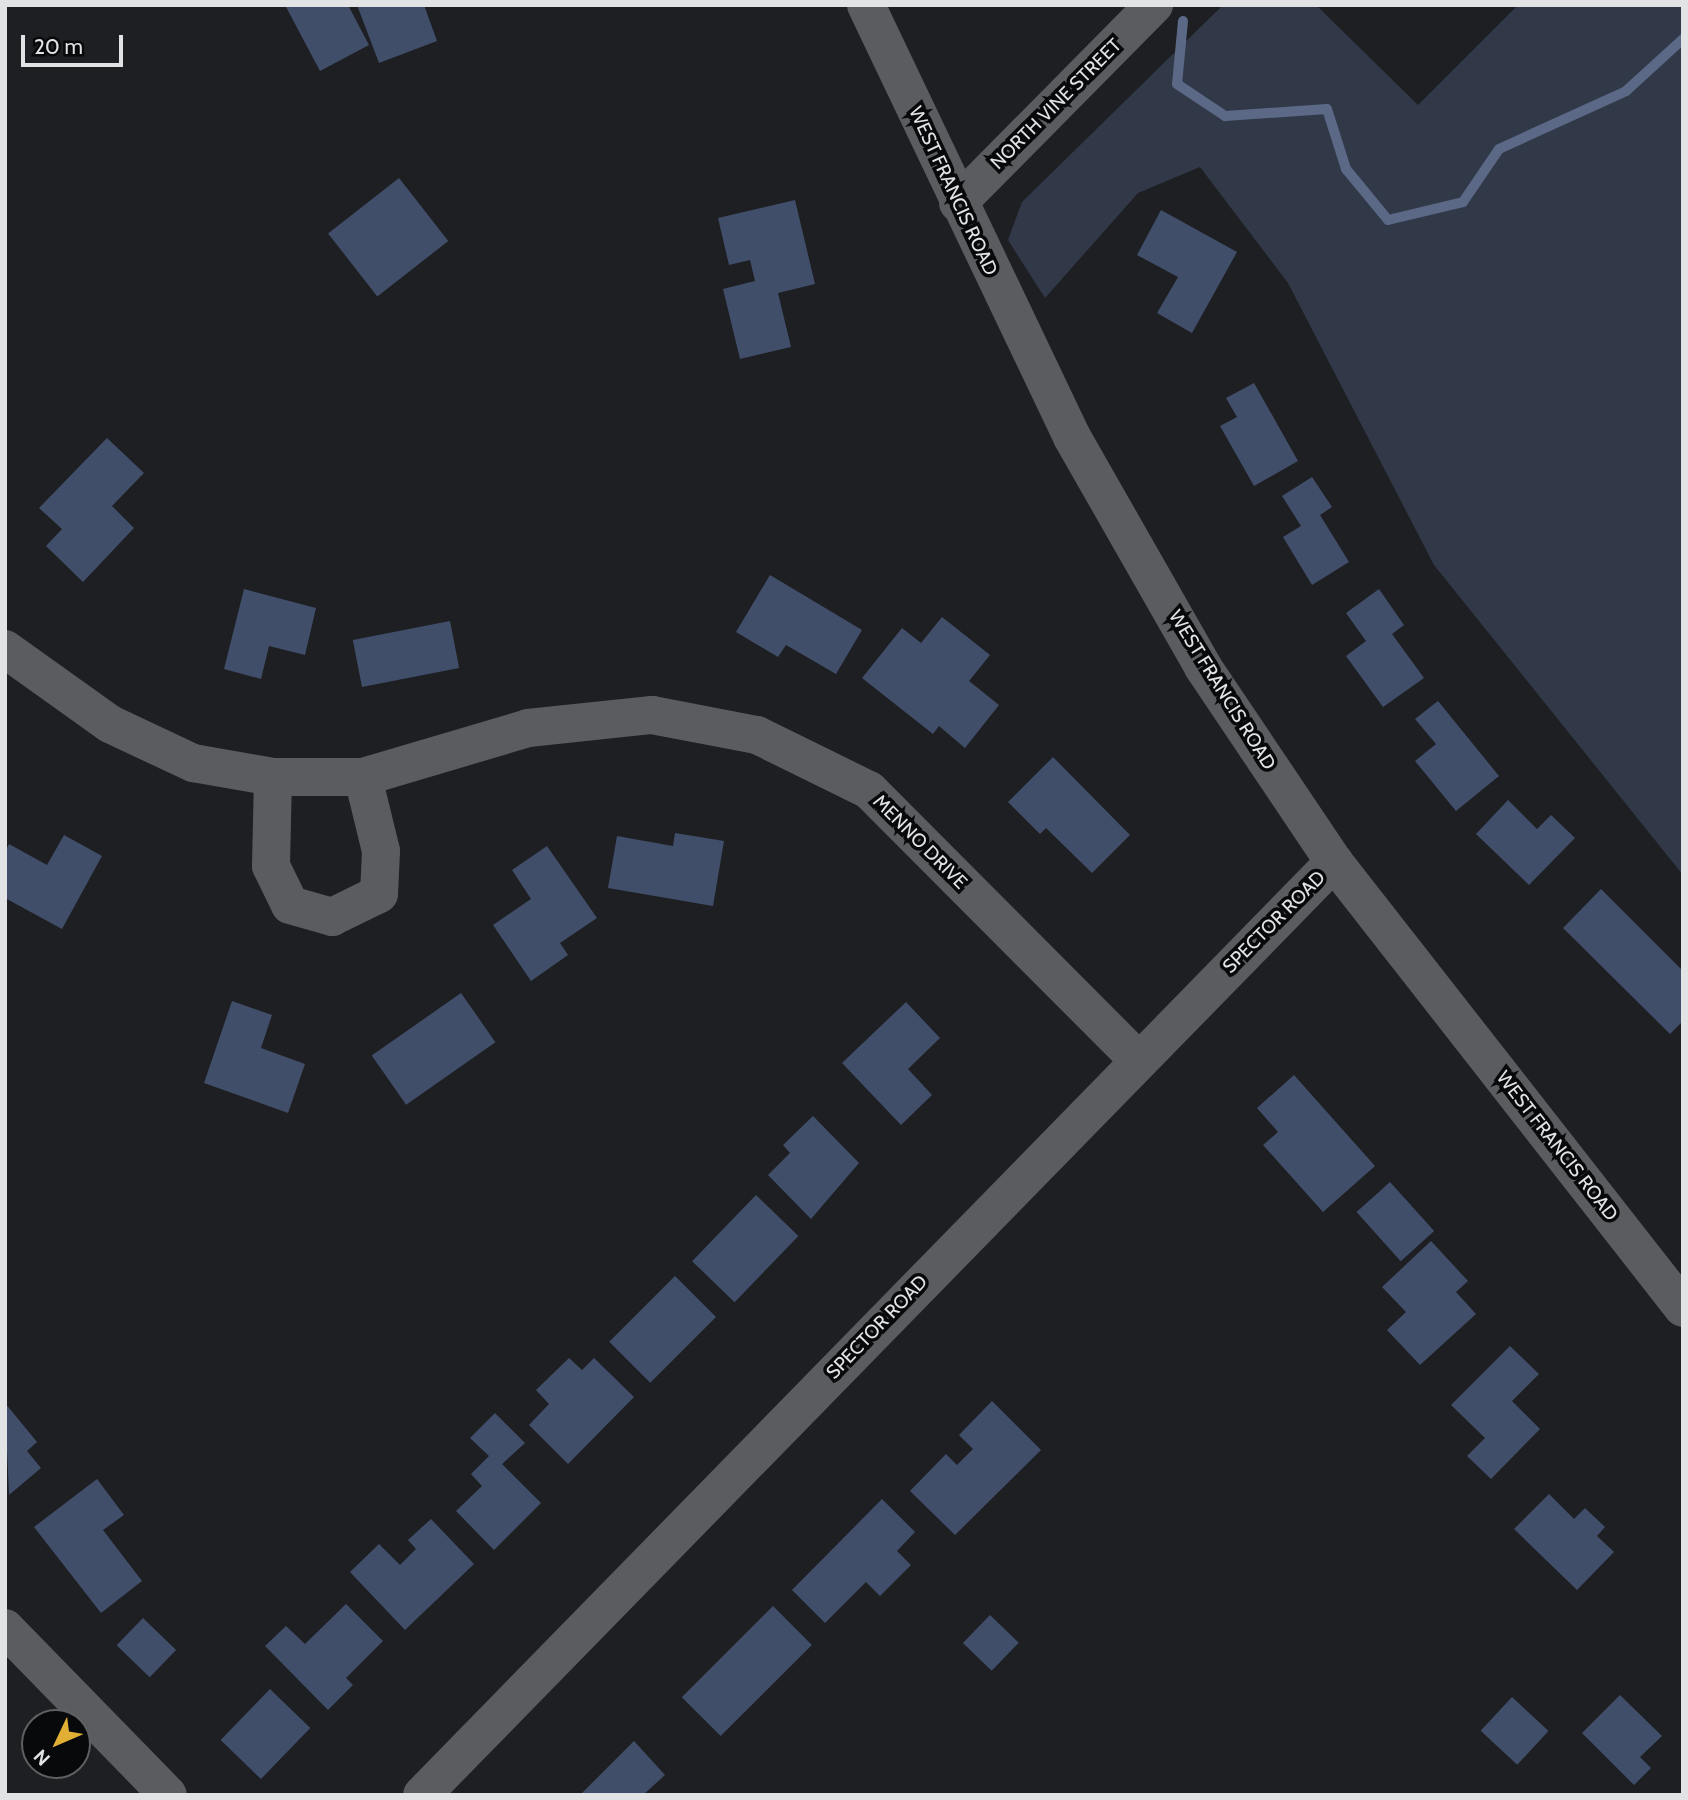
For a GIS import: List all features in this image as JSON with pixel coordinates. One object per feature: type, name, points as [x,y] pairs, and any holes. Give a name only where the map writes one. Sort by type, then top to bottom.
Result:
[{"type":"street","name":"WEST FRANCIS ROAD","points":[[866,5],[958,203],[1086,462],[1203,667],[1334,862],[1683,1308]]},
{"type":"street","name":"NORTH VINE STREET","points":[[958,203],[1154,5]]},
{"type":"street","name":"MENNO DRIVE","points":[[5,649],[110,724],[193,763],[273,777],[363,777],[528,728],[652,715],[757,736],[869,790],[1137,1059]]},
{"type":"street","points":[[273,777],[271,866],[290,905],[332,916],[379,894],[381,851],[363,777]]},
{"type":"street","name":"SPECTOR ROAD","points":[[422,1795],[1137,1059],[1334,862]]},
{"type":"street","points":[[5,1628],[167,1795]]},
{"type":"shaded area","points":[[1223,5],[1316,5],[1418,105],[1518,5],[1683,5],[1683,875],[1434,565],[1288,283],[1200,167],[1138,193],[1045,298],[1008,240],[1022,202]]},
{"type":"building","points":[[285,5],[348,5],[369,45],[320,71]]},
{"type":"building","points":[[357,5],[424,5],[437,41],[379,63]]},
{"type":"building","points":[[399,178],[448,241],[377,296],[328,233]]},
{"type":"building","points":[[795,200],[815,284],[778,293],[791,347],[740,359],[723,289],[755,281],[750,260],[729,265],[718,218]]},
{"type":"building","points":[[1161,210],[1237,252],[1192,333],[1157,313],[1178,277],[1137,255]]},
{"type":"building","points":[[1254,383],[1298,461],[1254,486],[1220,426],[1237,417],[1226,398]]},
{"type":"building","points":[[107,438],[144,473],[112,506],[134,528],[83,582],[46,546],[62,529],[39,508]]},
{"type":"building","points":[[1312,477],[1332,507],[1320,515],[1349,562],[1312,585],[1283,537],[1301,526],[1282,496]]},
{"type":"building","points":[[770,575],[862,630],[836,674],[786,645],[778,657],[736,632]]},
{"type":"building","points":[[244,589],[316,608],[305,655],[269,646],[261,679],[224,669]]},
{"type":"building","points":[[1379,589],[1404,625],[1392,634],[1424,678],[1383,707],[1346,656],[1366,641],[1346,613]]},
{"type":"building","points":[[942,617],[990,655],[969,681],[999,705],[965,748],[939,726],[933,734],[862,678],[902,628],[921,643]]},
{"type":"building","points":[[450,621],[459,668],[362,687],[353,640]]},
{"type":"building","points":[[1438,701],[1499,776],[1456,811],[1415,761],[1436,744],[1415,719]]},
{"type":"building","points":[[1053,757],[1130,835],[1092,873],[1046,828],[1040,834],[1008,802]]},
{"type":"building","points":[[1508,800],[1537,829],[1551,815],[1575,838],[1529,885],[1476,834]]},
{"type":"building","points":[[675,833],[724,841],[713,906],[608,888],[617,836],[673,846]]},
{"type":"building","points":[[64,835],[102,856],[62,929],[5,898],[5,852],[9,844],[47,865]]},
{"type":"building","points":[[547,846],[597,918],[560,943],[568,955],[531,981],[493,925],[531,899],[512,870]]},
{"type":"building","points":[[1601,889],[1683,971],[1683,1021],[1670,1034],[1563,928]]},
{"type":"building","points":[[461,993],[495,1042],[406,1105],[372,1056]]},
{"type":"building","points":[[232,1001],[272,1015],[261,1048],[305,1064],[288,1113],[204,1083]]},
{"type":"building","points":[[906,1002],[940,1038],[908,1069],[932,1095],[901,1125],[842,1063]]},
{"type":"building","points":[[1294,1075],[1375,1166],[1323,1212],[1263,1145],[1278,1132],[1257,1108]]},
{"type":"building","points":[[813,1116],[859,1163],[811,1219],[768,1175],[790,1153],[783,1145]]},
{"type":"building","points":[[1390,1182],[1434,1231],[1401,1261],[1357,1212]]},
{"type":"building","points":[[756,1195],[798,1236],[735,1302],[692,1261]]},
{"type":"building","points":[[1431,1241],[1468,1281],[1456,1292],[1476,1314],[1420,1365],[1387,1330],[1406,1312],[1382,1287]]},
{"type":"building","points":[[675,1276],[716,1317],[650,1383],[609,1342]]},
{"type":"building","points":[[1510,1346],[1539,1374],[1512,1401],[1540,1429],[1491,1479],[1467,1456],[1485,1438],[1451,1405]]},
{"type":"building","points":[[569,1358],[582,1370],[594,1358],[634,1397],[568,1464],[529,1425],[549,1404],[536,1390]]},
{"type":"building","points":[[992,1401],[1041,1450],[955,1535],[910,1491],[946,1454],[957,1465],[973,1449],[959,1435]]},
{"type":"building","points":[[5,1403],[37,1442],[27,1451],[41,1468],[9,1495]]},
{"type":"building","points":[[495,1413],[525,1443],[502,1464],[541,1503],[494,1550],[456,1511],[482,1486],[471,1474],[489,1456],[470,1438]]},
{"type":"building","points":[[97,1479],[124,1515],[103,1530],[142,1581],[101,1613],[34,1527]]},
{"type":"building","points":[[1549,1494],[1574,1519],[1585,1508],[1605,1527],[1597,1536],[1614,1552],[1577,1590],[1514,1529]]},
{"type":"building","points":[[882,1499],[915,1532],[897,1551],[911,1565],[880,1596],[866,1582],[825,1623],[792,1590]]},
{"type":"building","points":[[431,1519],[474,1564],[405,1630],[350,1572],[379,1544],[400,1565],[416,1549],[408,1540]]},
{"type":"building","points":[[346,1604],[383,1641],[346,1678],[353,1685],[328,1710],[265,1646],[286,1626],[305,1644]]},
{"type":"building","points":[[773,1606],[812,1645],[721,1736],[682,1697]]},
{"type":"building","points":[[990,1615],[1019,1643],[992,1671],[963,1643]]},
{"type":"building","points":[[143,1618],[176,1650],[150,1677],[117,1645]]},
{"type":"building","points":[[270,1689],[310,1728],[261,1779],[221,1740]]},
{"type":"building","points":[[1620,1695],[1662,1736],[1640,1757],[1651,1768],[1634,1785],[1582,1733]]},
{"type":"building","points":[[1512,1697],[1549,1731],[1517,1765],[1481,1731]]},
{"type":"building","points":[[634,1741],[665,1775],[643,1795],[580,1795]]},
{"type":"waterway","points":[[1183,21],[1177,84],[1225,116],[1327,109],[1346,169],[1388,220],[1463,202],[1499,149],[1626,91],[1683,39]]}]
